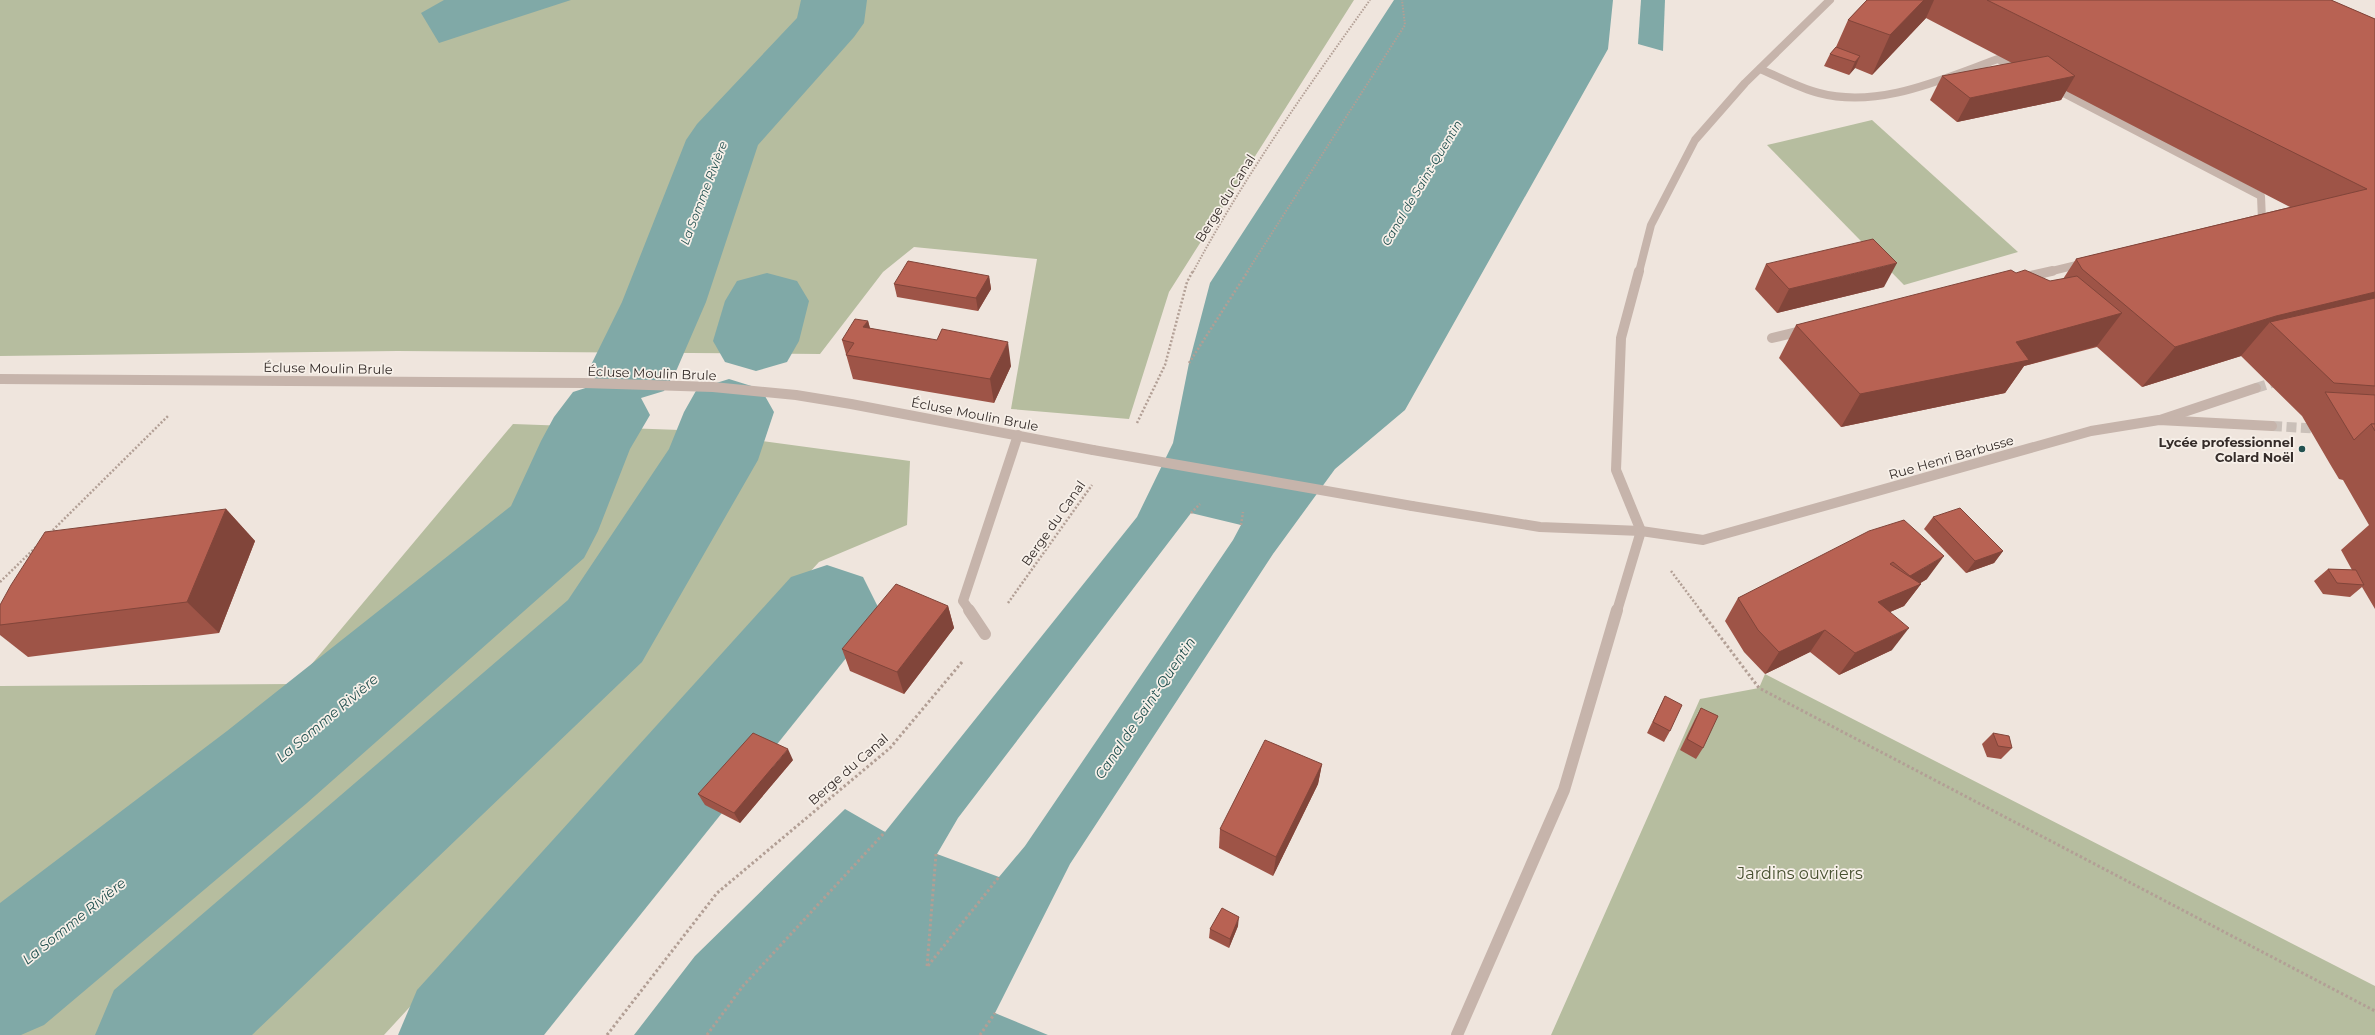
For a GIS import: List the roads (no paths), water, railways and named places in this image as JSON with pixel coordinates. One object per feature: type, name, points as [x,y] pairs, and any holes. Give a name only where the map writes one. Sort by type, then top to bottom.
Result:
[{"type":"street","points":[[1457,1035],[1564,790],[1641,531],[1616,470],[1621,338],[1651,225],[1691,147],[1700,134],[1760,69],[1830,0]]},
{"type":"street","points":[[1760,69],[1820,93],[1861,98],[1892,95],[1998,60],[2027,74]]},
{"type":"street","points":[[2041,82],[2261,196],[2262,220],[2247,224]]},
{"type":"street","points":[[2013,280],[2091,261]]},
{"type":"street","points":[[1772,338],[1811,328]]},
{"type":"street","name":"Écluse Moulin Brule","points":[[0,378],[205,379],[714,387],[796,395],[1093,450],[1412,506]]},
{"type":"street","points":[[2159,420],[2256,388]]},
{"type":"street","name":"Rue Henri Barbusse","points":[[1412,506],[1540,527],[1641,531],[1702,540],[2091,431],[2159,420],[2272,426]]},
{"type":"street","points":[[985,634],[964,601],[1018,435]]},
{"type":"water","points":[[444,0],[571,0],[439,43],[421,13]]},
{"type":"water","name":"Canal de Saint-Quentin","points":[[1394,0],[1613,0],[1608,49],[1405,410],[1335,469],[1273,554],[1070,864],[995,1013],[1048,1035],[634,1035],[695,956],[845,809],[885,832],[1137,517],[1173,443],[1189,363],[1210,283]],"holes":[[[1191,513],[1241,525],[1233,540],[1025,846],[999,877],[937,854],[958,818]]]},
{"type":"water","points":[[1641,0],[1665,0],[1663,51],[1638,44]]},
{"type":"waterway","name":"La Somme Rivière","points":[[633,369],[664,302],[723,140],[830,23],[834,0]]},
{"type":"waterway","points":[[756,341],[767,301]]},
{"type":"waterway","points":[[159,1035],[605,631],[711,460],[729,412]]},
{"type":"waterway","name":"La Somme Rivière","points":[[0,981],[267,767],[549,531],[587,441],[605,415]]},
{"type":"waterway","points":[[462,1035],[827,607]]},
{"type":"tunnel","points":[[2256,388],[2281,380]]},
{"type":"tunnel","points":[[2272,426],[2322,429]]},
{"type":"place","name":"Lycée professionnel Colard Noël","points":[[2302,449]]},
{"type":"park label","name":"Jardins ouvriers","points":[[1800,873]]}]
